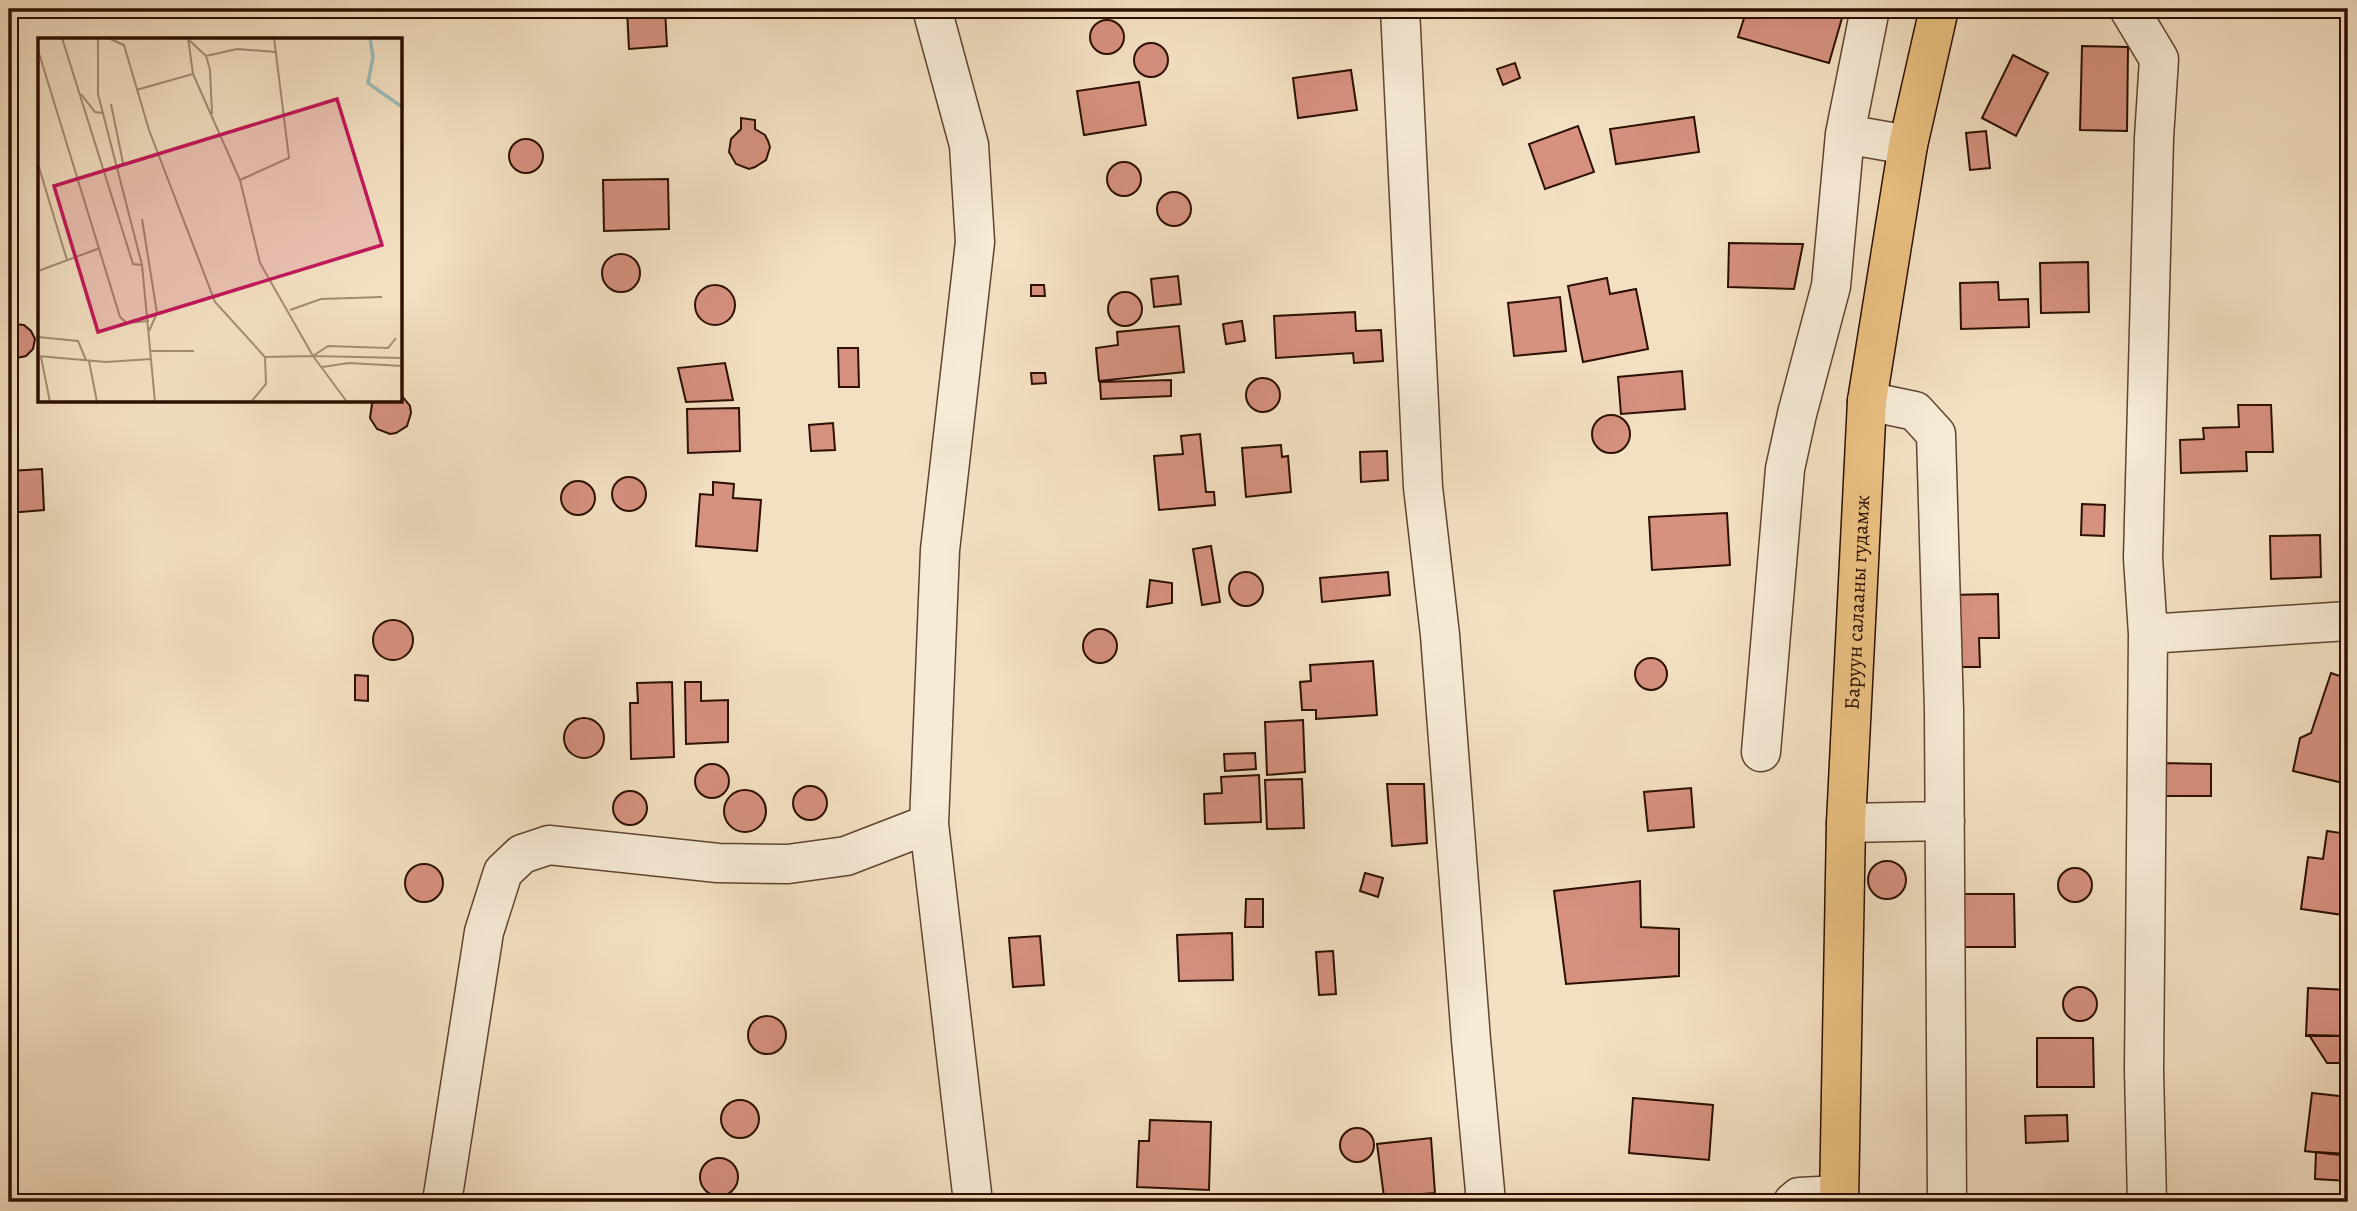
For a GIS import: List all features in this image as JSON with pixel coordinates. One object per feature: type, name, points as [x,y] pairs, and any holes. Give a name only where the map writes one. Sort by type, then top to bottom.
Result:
[{"type":"main road","name":"Баруун салааны гудамж","points":[[1839,1199],[1846,822],[1867,401],[1908,145],[1939,9]]},
{"type":"street","points":[[932,9],[970,145],[975,242],[940,550],[929,824],[973,1202]]},
{"type":"street","points":[[1400,9],[1423,487],[1440,635],[1486,1202]]},
{"type":"street","points":[[1761,752],[1785,469],[1830,286],[1845,134],[1870,9]]},
{"type":"street","points":[[2129,9],[2158,59],[2143,558],[2148,634],[2144,1056],[2147,1202]]},
{"type":"street","points":[[1845,134],[1908,145]]},
{"type":"street","points":[[1867,401],[1914,411],[1936,434],[1944,712],[1947,1202]]},
{"type":"street","points":[[2148,634],[2348,621]]},
{"type":"street","points":[[1846,822],[1945,821]]},
{"type":"street","points":[[443,1202],[484,932],[503,872],[522,854],[549,845],[718,863],[788,864],[846,856],[929,824]]},
{"type":"street","points":[[1793,1202],[1799,1198],[1839,1199]]},
{"type":"building","points":[[627,9],[665,9],[667,46],[629,49]]},
{"type":"building","points":[[1747,9],[1806,9],[1842,18],[1829,63],[1738,37]]},
{"type":"building","points":[[1107,20],[1119,25],[1124,37],[1119,49],[1107,54],[1095,49],[1090,37],[1095,25]]},
{"type":"building","points":[[1151,43],[1163,48],[1168,60],[1163,72],[1151,77],[1139,72],[1134,60],[1139,48]]},
{"type":"building","points":[[2082,46],[2128,47],[2127,131],[2080,130]]},
{"type":"building","points":[[2013,55],[2048,73],[2016,136],[1982,118]]},
{"type":"building","points":[[1515,63],[1520,78],[1503,85],[1497,69]]},
{"type":"building","points":[[1351,70],[1357,110],[1298,118],[1293,78]]},
{"type":"building","points":[[1139,82],[1146,125],[1084,135],[1077,91]]},
{"type":"building","points":[[1694,117],[1699,152],[1616,164],[1610,129]]},
{"type":"building","points":[[741,118],[755,120],[755,129],[765,135],[770,147],[766,160],[749,169],[736,164],[729,152],[731,139],[741,129]]},
{"type":"building","points":[[1578,126],[1594,172],[1545,189],[1529,144]]},
{"type":"building","points":[[1986,131],[1990,168],[1970,170],[1966,133]]},
{"type":"building","points":[[526,139],[538,144],[543,156],[538,168],[526,173],[514,168],[509,156],[514,144]]},
{"type":"building","points":[[1124,162],[1136,167],[1141,179],[1136,191],[1124,196],[1112,191],[1107,179],[1112,167]]},
{"type":"building","points":[[668,179],[669,229],[604,231],[603,180]]},
{"type":"building","points":[[1174,192],[1186,197],[1191,209],[1186,221],[1174,226],[1162,221],[1157,209],[1162,197]]},
{"type":"building","points":[[1729,243],[1803,244],[1794,289],[1728,287]]},
{"type":"building","points":[[621,254],[635,259],[640,273],[635,287],[621,292],[607,287],[602,273],[607,259]]},
{"type":"building","points":[[2088,262],[2089,312],[2041,313],[2040,263]]},
{"type":"building","points":[[1178,276],[1181,304],[1154,307],[1151,279]]},
{"type":"building","points":[[1607,278],[1610,294],[1636,289],[1648,349],[1583,362],[1568,286]]},
{"type":"building","points":[[1998,282],[1999,300],[2028,299],[2029,327],[1961,329],[1960,283]]},
{"type":"building","points":[[715,285],[723,286],[729,291],[734,297],[734,313],[729,319],[723,324],[715,325],[707,324],[701,319],[696,313],[695,305],[696,297],[701,291],[707,286]]},
{"type":"building","points":[[1031,285],[1044,285],[1045,296],[1031,296]]},
{"type":"building","points":[[1125,292],[1137,297],[1142,309],[1137,321],[1125,326],[1113,321],[1108,309],[1113,297]]},
{"type":"building","points":[[1560,297],[1566,351],[1514,356],[1508,303]]},
{"type":"building","points":[[1355,312],[1356,331],[1381,330],[1383,361],[1354,363],[1353,353],[1276,358],[1274,316]]},
{"type":"building","points":[[1242,321],[1245,341],[1226,344],[1223,324]]},
{"type":"building","points":[[14,324],[24,325],[35,339],[33,349],[26,356],[9,356],[9,327]]},
{"type":"building","points":[[1179,326],[1184,372],[1099,381],[1096,348],[1118,345],[1117,332]]},
{"type":"building","points":[[838,348],[858,348],[859,387],[839,387]]},
{"type":"building","points":[[725,363],[733,400],[686,402],[678,368]]},
{"type":"building","points":[[1682,371],[1685,409],[1621,414],[1618,377]]},
{"type":"building","points":[[1031,373],[1045,373],[1046,383],[1032,384]]},
{"type":"building","points":[[1263,378],[1275,383],[1280,395],[1275,407],[1263,412],[1251,407],[1246,395],[1251,383]]},
{"type":"building","points":[[1171,380],[1171,396],[1101,399],[1100,382]]},
{"type":"building","points":[[402,396],[410,406],[407,426],[390,434],[377,429],[370,418],[372,404],[402,402]]},
{"type":"building","points":[[2238,405],[2271,405],[2273,452],[2246,452],[2247,471],[2181,473],[2180,440],[2204,439],[2203,428],[2239,427]]},
{"type":"building","points":[[739,408],[740,451],[688,453],[687,409]]},
{"type":"building","points":[[1611,415],[1624,421],[1630,434],[1624,447],[1611,453],[1598,447],[1592,434],[1598,421]]},
{"type":"building","points":[[833,423],[835,450],[811,451],[809,425]]},
{"type":"building","points":[[2343,424],[2348,424],[2348,484],[2340,484]]},
{"type":"building","points":[[1200,434],[1206,492],[1214,492],[1215,505],[1159,510],[1154,456],[1183,454],[1181,436]]},
{"type":"building","points":[[1281,445],[1282,457],[1288,456],[1291,492],[1246,497],[1242,448]]},
{"type":"building","points":[[1387,451],[1388,480],[1361,482],[1360,452]]},
{"type":"building","points":[[42,469],[44,510],[9,513],[9,471]]},
{"type":"building","points":[[629,477],[641,482],[646,494],[641,506],[629,511],[617,506],[612,494],[617,482]]},
{"type":"building","points":[[578,481],[590,486],[595,498],[590,510],[578,515],[566,510],[561,498],[566,486]]},
{"type":"building","points":[[713,482],[734,484],[733,498],[761,500],[757,551],[696,546],[700,494],[713,495]]},
{"type":"building","points":[[2082,504],[2105,505],[2104,536],[2081,535]]},
{"type":"building","points":[[1727,513],[1730,565],[1652,570],[1649,517]]},
{"type":"building","points":[[2320,535],[2321,577],[2271,579],[2270,536]]},
{"type":"building","points":[[1211,546],[1220,602],[1202,605],[1193,549]]},
{"type":"building","points":[[1246,572],[1258,577],[1263,589],[1258,601],[1246,606],[1234,601],[1229,589],[1234,577]]},
{"type":"building","points":[[1388,572],[1390,595],[1322,602],[1320,578]]},
{"type":"building","points":[[1150,580],[1172,583],[1172,603],[1147,607]]},
{"type":"building","points":[[1998,594],[1999,638],[1979,638],[1980,667],[1951,667],[1950,595]]},
{"type":"building","points":[[393,620],[401,621],[407,626],[412,632],[412,648],[407,654],[401,659],[393,660],[385,659],[379,654],[374,648],[373,640],[374,632],[379,626],[385,621]]},
{"type":"building","points":[[1100,629],[1112,634],[1117,646],[1112,658],[1100,663],[1088,658],[1083,646],[1088,634]]},
{"type":"building","points":[[1651,658],[1663,662],[1667,674],[1663,686],[1651,690],[1639,686],[1635,674],[1639,662]]},
{"type":"building","points":[[1373,661],[1377,715],[1316,719],[1316,710],[1302,710],[1300,682],[1311,681],[1310,665]]},
{"type":"building","points":[[2331,673],[2348,679],[2348,776],[2343,783],[2293,771],[2300,738],[2311,733]]},
{"type":"building","points":[[355,675],[368,676],[368,701],[355,700]]},
{"type":"building","points":[[672,682],[674,757],[631,759],[630,703],[638,703],[637,683]]},
{"type":"building","points":[[685,682],[701,682],[701,701],[728,700],[728,742],[686,744]]},
{"type":"building","points":[[584,718],[592,719],[598,724],[603,730],[603,746],[598,752],[592,757],[584,758],[576,757],[570,752],[565,746],[564,738],[565,730],[570,724],[576,719]]},
{"type":"building","points":[[1303,720],[1305,772],[1267,775],[1265,722]]},
{"type":"building","points":[[1255,753],[1256,769],[1225,771],[1224,754]]},
{"type":"building","points":[[2160,763],[2211,764],[2211,796],[2160,796]]},
{"type":"building","points":[[712,764],[724,769],[729,781],[724,793],[712,798],[700,793],[695,781],[700,769]]},
{"type":"building","points":[[1259,775],[1261,822],[1205,824],[1204,794],[1222,793],[1221,777]]},
{"type":"building","points":[[1302,779],[1304,828],[1267,829],[1265,780]]},
{"type":"building","points":[[1387,784],[1424,784],[1427,843],[1392,846]]},
{"type":"building","points":[[810,786],[822,791],[827,803],[822,815],[810,820],[798,815],[793,803],[798,791]]},
{"type":"building","points":[[1691,788],[1694,827],[1648,831],[1644,792]]},
{"type":"building","points":[[745,790],[760,796],[766,811],[760,826],[745,832],[730,826],[724,811],[730,796]]},
{"type":"building","points":[[630,791],[642,796],[647,808],[642,820],[630,825],[618,820],[613,808],[618,796]]},
{"type":"building","points":[[2327,831],[2348,834],[2348,873],[2343,915],[2301,909],[2308,857],[2323,859]]},
{"type":"building","points":[[1887,861],[1900,867],[1906,880],[1900,893],[1887,899],[1874,893],[1868,880],[1874,867]]},
{"type":"building","points":[[424,864],[437,870],[443,883],[437,896],[424,902],[411,896],[405,883],[411,870]]},
{"type":"building","points":[[2075,868],[2087,873],[2092,885],[2087,897],[2075,902],[2063,897],[2058,885],[2063,873]]},
{"type":"building","points":[[1365,873],[1383,878],[1378,897],[1360,891]]},
{"type":"building","points":[[1640,881],[1641,927],[1679,929],[1679,976],[1566,984],[1554,891]]},
{"type":"building","points":[[1960,894],[2014,894],[2015,947],[1960,947]]},
{"type":"building","points":[[1246,899],[1263,899],[1263,927],[1245,927]]},
{"type":"building","points":[[1232,933],[1233,980],[1179,981],[1177,935]]},
{"type":"building","points":[[1040,936],[1044,985],[1013,987],[1009,938]]},
{"type":"building","points":[[1333,951],[1336,994],[1319,995],[1316,952]]},
{"type":"building","points":[[2080,987],[2092,992],[2097,1004],[2092,1016],[2080,1021],[2068,1016],[2063,1004],[2068,992]]},
{"type":"building","points":[[2308,988],[2348,990],[2348,1036],[2306,1036]]},
{"type":"building","points":[[767,1016],[780,1022],[786,1035],[780,1048],[767,1054],[754,1048],[748,1035],[754,1022]]},
{"type":"building","points":[[2309,1035],[2348,1036],[2348,1063],[2327,1063]]},
{"type":"building","points":[[2037,1038],[2093,1038],[2094,1087],[2037,1087]]},
{"type":"building","points":[[2312,1093],[2348,1097],[2348,1156],[2305,1151]]},
{"type":"building","points":[[1633,1098],[1713,1105],[1709,1160],[1629,1153]]},
{"type":"building","points":[[740,1100],[753,1106],[759,1119],[753,1132],[740,1138],[727,1132],[721,1119],[727,1106]]},
{"type":"building","points":[[2067,1115],[2068,1141],[2026,1143],[2025,1116]]},
{"type":"building","points":[[1150,1120],[1211,1122],[1209,1190],[1137,1187],[1139,1141],[1149,1141]]},
{"type":"building","points":[[1357,1128],[1369,1133],[1374,1145],[1369,1157],[1357,1162],[1345,1157],[1340,1145],[1345,1133]]},
{"type":"building","points":[[1431,1138],[1435,1193],[1384,1197],[1377,1144]]},
{"type":"building","points":[[2316,1152],[2348,1154],[2348,1181],[2315,1179]]},
{"type":"building","points":[[719,1158],[732,1164],[738,1177],[732,1190],[719,1196],[706,1190],[700,1177],[706,1164]]}]
